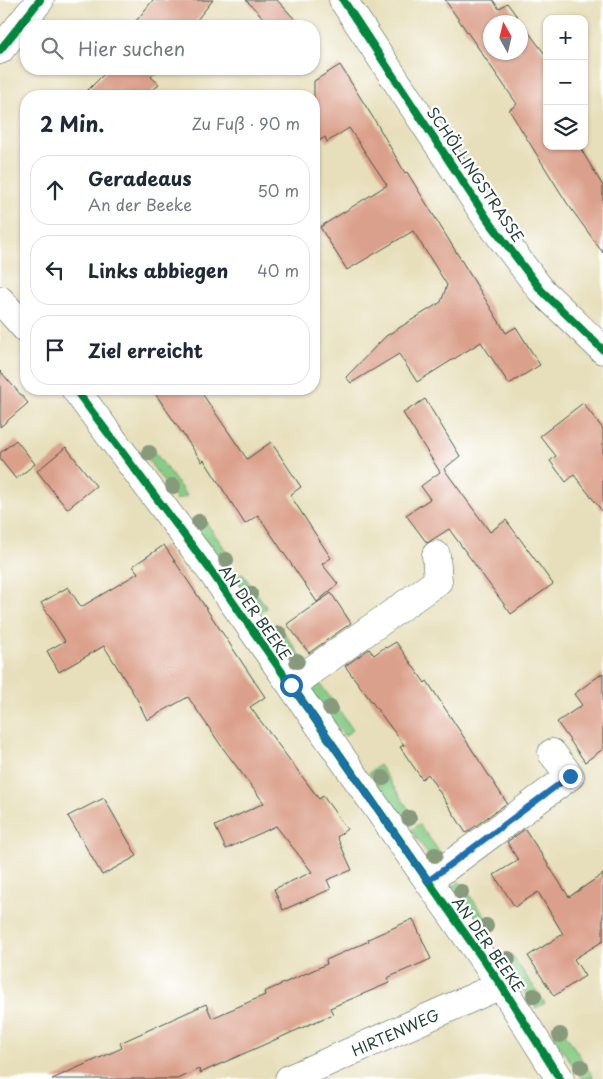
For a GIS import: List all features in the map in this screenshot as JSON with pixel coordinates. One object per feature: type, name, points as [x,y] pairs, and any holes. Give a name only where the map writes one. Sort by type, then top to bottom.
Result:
[{"type":"street","points":[[24,20],[40,0]]},
{"type":"street","name":"SCHÖLLINGSTRASSE","points":[[343,0],[488,220],[541,290],[603,350]]},
{"type":"street","points":[[0,50],[20,25]]},
{"type":"street","points":[[0,300],[20,322]]},
{"type":"street","name":"AN DER BEEKE","points":[[79,395],[211,571],[501,985],[560,1079]]},
{"type":"street","points":[[291,685],[438,581],[436,555]]},
{"type":"street","points":[[428,881],[570,776],[552,753]]},
{"type":"street","name":"HIRTENWEG","points":[[289,1079],[501,985]]},
{"type":"green space","points":[[151,447],[187,496],[177,500],[143,453]]},
{"type":"green space","points":[[201,515],[232,559],[223,566],[191,522]]},
{"type":"green space","points":[[242,573],[267,608],[257,614],[232,580]]},
{"type":"green space","points":[[278,624],[305,662],[296,668],[269,631]]},
{"type":"green space","points":[[316,678],[353,730],[344,736],[307,684]]},
{"type":"green space","points":[[379,765],[416,820],[408,827],[369,773]]},
{"type":"green space","points":[[419,824],[442,855],[433,861],[411,830]]},
{"type":"green space","points":[[460,882],[494,929],[485,935],[451,888]]},
{"type":"green space","points":[[511,954],[545,1003],[536,1008],[502,960]]},
{"type":"green space","points":[[563,1030],[593,1077],[582,1079],[553,1036]]},
{"type":"building","points":[[153,0],[213,0],[197,20],[137,20]]},
{"type":"building","points":[[246,0],[277,0],[295,20],[265,20]]},
{"type":"building","points":[[445,0],[493,0],[499,9],[507,3],[516,15],[483,15],[483,55]]},
{"type":"building","points":[[528,31],[543,52],[543,150],[581,150],[603,186],[603,253],[567,203],[509,110],[517,104],[487,60],[528,60]]},
{"type":"building","points":[[340,65],[405,173],[407,172],[506,333],[516,327],[540,365],[509,384],[481,342],[417,382],[399,354],[351,383],[346,377],[386,336],[441,302],[447,285],[413,231],[347,270],[320,227],[387,185],[349,128],[327,142],[325,137],[320,140],[320,90],[314,90],[314,81]]},
{"type":"building","points":[[103,75],[153,75],[151,77],[159,84],[154,90],[88,90]]},
{"type":"building","points":[[0,371],[28,403],[0,427]]},
{"type":"building","points":[[156,395],[203,395],[247,459],[271,442],[301,487],[290,495],[331,558],[322,564],[338,584],[317,602],[258,515],[245,524],[204,460],[202,462]]},
{"type":"building","points":[[425,399],[460,456],[444,469],[490,532],[506,520],[553,584],[511,614],[449,529],[427,543],[406,515],[430,499],[421,486],[440,472],[403,413]]},
{"type":"building","points":[[583,403],[603,429],[603,512],[574,475],[566,482],[550,461],[556,456],[540,436]]},
{"type":"building","points":[[16,440],[35,464],[16,479],[0,459],[0,453]]},
{"type":"building","points":[[66,447],[96,486],[67,509],[37,471]]},
{"type":"building","points":[[164,545],[265,697],[250,707],[319,799],[323,796],[347,829],[337,837],[352,870],[327,880],[331,889],[283,910],[274,889],[312,872],[276,826],[226,849],[215,826],[264,803],[222,747],[188,697],[147,720],[137,699],[104,646],[59,672],[47,651],[65,641],[41,603],[68,587],[81,607],[138,573],[133,566]]},
{"type":"building","points":[[331,593],[351,623],[309,653],[287,624]]},
{"type":"building","points":[[396,642],[425,683],[427,681],[507,803],[466,833],[428,774],[422,779],[400,747],[404,745],[345,666],[369,649],[374,655]]},
{"type":"building","points":[[603,673],[603,749],[585,762],[557,722],[582,705],[574,694]]},
{"type":"building","points":[[104,798],[137,856],[102,875],[68,816]]},
{"type":"building","points":[[525,829],[569,897],[603,874],[603,941],[574,959],[585,976],[554,996],[528,956],[563,934],[538,892],[515,907],[494,875],[518,860],[507,842]]},
{"type":"building","points":[[413,919],[431,959],[387,978],[389,983],[330,1008],[333,1014],[234,1058],[200,1073],[199,1069],[177,1079],[52,1079],[122,1048],[120,1043],[206,1004],[212,1018],[265,995],[264,992],[327,964],[326,960]]},
{"type":"cycle path","points":[[24,20],[40,0]]},
{"type":"cycle path","points":[[343,0],[488,220],[541,290],[603,350]]},
{"type":"cycle path","points":[[0,50],[20,25]]},
{"type":"cycle path","points":[[79,395],[211,571],[501,985],[560,1079]]},
{"type":"route","points":[[291,685],[428,881],[570,776]]}]
